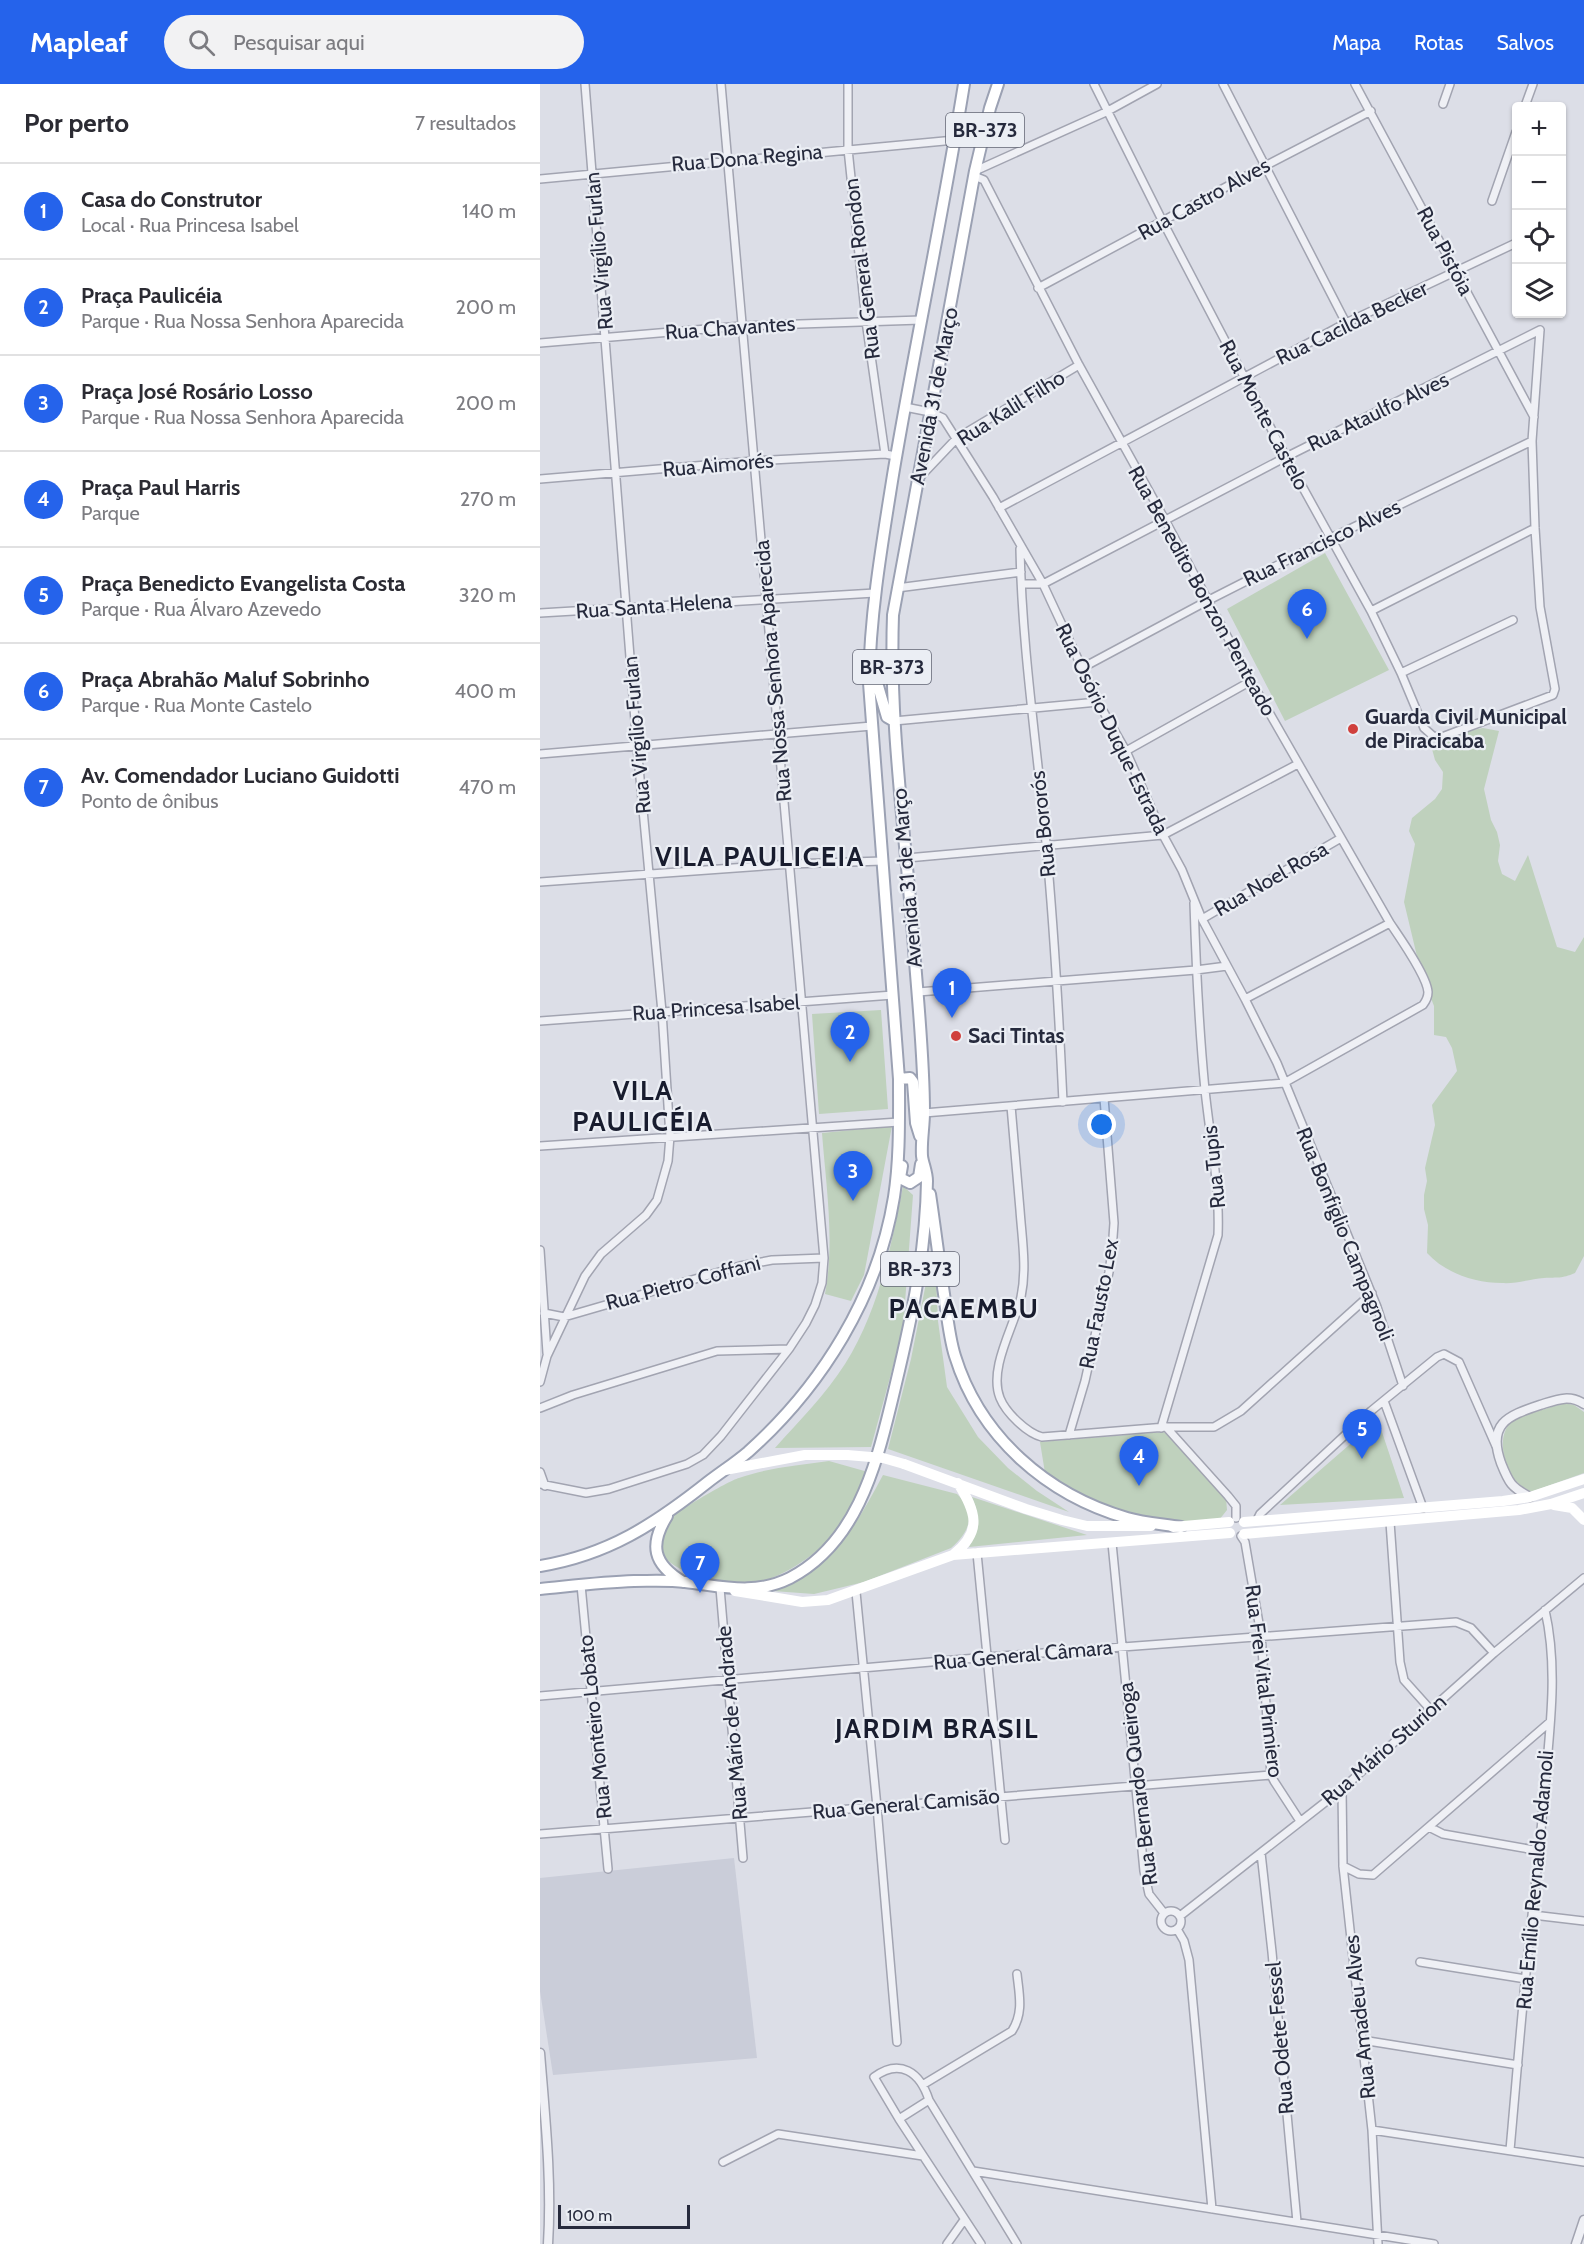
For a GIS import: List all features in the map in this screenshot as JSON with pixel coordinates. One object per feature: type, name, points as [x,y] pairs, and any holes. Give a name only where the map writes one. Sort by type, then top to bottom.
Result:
[{"type":"main road","name":"Avenida 31 de Março","points":[[725,1470],[747,1453],[774,1426],[823,1368],[858,1309],[872,1275],[894,1197],[899,1122],[899,1079],[869,683],[870,635],[891,455],[905,407],[964,84]]},
{"type":"main road","name":"Avenida 31 de Março","points":[[723,1589],[760,1588],[788,1579],[811,1564],[831,1545],[852,1518],[867,1488],[881,1448],[910,1329],[919,1280],[927,1177],[922,1158],[924,1113],[918,992],[896,758],[892,653],[897,588],[975,174],[990,108],[998,84]]},
{"type":"main road","points":[[869,683],[873,681],[878,686],[887,717],[894,721]]},
{"type":"main road","points":[[874,756],[885,759],[896,758]]},
{"type":"main road","points":[[899,1079],[910,1078],[913,1082],[916,1123],[922,1145]]},
{"type":"main road","points":[[899,1122],[905,1139],[900,1178],[910,1183],[919,1177],[922,1158]]},
{"type":"main road","points":[[927,1177],[954,1354],[966,1387],[985,1419],[1008,1447],[1033,1471],[1062,1491],[1094,1507],[1129,1519],[1180,1527]]},
{"type":"main road","points":[[725,1470],[805,1455],[883,1458],[1026,1509],[1087,1526],[1180,1527],[1235,1524],[1246,1528],[1242,1535]]},
{"type":"main road","name":"BR-373","points":[[540,1566],[565,1562],[602,1550],[636,1534],[668,1514],[725,1470]]},
{"type":"main road","points":[[723,1589],[802,1602],[828,1600],[856,1592],[953,1555],[1112,1543],[1257,1520],[1503,1501],[1530,1497],[1584,1479]]},
{"type":"main road","points":[[953,1555],[966,1545],[972,1533],[974,1521],[971,1504],[958,1483]]},
{"type":"main road","points":[[1242,1535],[1519,1510],[1551,1504],[1584,1493]]},
{"type":"main road","points":[[1551,1504],[1572,1508],[1584,1520]]},
{"type":"main road","points":[[668,1514],[660,1527],[655,1548],[662,1564],[683,1582]]},
{"type":"main road","name":"BR-373","points":[[540,1589],[633,1581],[683,1582],[723,1589]]},
{"type":"street","name":"Rua Virgílio Furlan","points":[[540,1382],[547,1356],[585,1276],[601,1254],[646,1215],[657,1200],[668,1161],[670,1136],[662,1012],[637,746],[585,84]]},
{"type":"street","name":"Rua Nossa Senhora Aparecida","points":[[542,1485],[586,1493],[609,1489],[687,1464],[703,1455],[721,1436],[789,1349],[815,1305],[822,1284],[824,1258],[813,1127],[721,84]]},
{"type":"street","name":"Rua General Rondon","points":[[848,84],[848,149],[866,321],[891,455]]},
{"type":"street","name":"Rua Monte Castelo","points":[[1094,84],[1162,222],[1286,457],[1371,611],[1424,728],[1433,736],[1442,737],[1553,695],[1555,689],[1540,607],[1535,528]]},
{"type":"street","points":[[975,174],[1107,112],[1157,84]]},
{"type":"street","points":[[1223,84],[1346,322]]},
{"type":"street","name":"Rua Pistóia","points":[[1355,84],[1534,418]]},
{"type":"street","points":[[1443,104],[1450,84]]},
{"type":"street","points":[[1526,102],[1533,84]]},
{"type":"street","name":"Rua Castro Alves","points":[[1038,288],[1371,111]]},
{"type":"street","name":"Rua Dona Regina","points":[[540,179],[592,172],[955,140]]},
{"type":"street","points":[[1492,201],[1512,144]]},
{"type":"street","name":"Rua Benedito Bonzon Penteado","points":[[975,174],[984,180],[1079,365],[1251,681],[1390,924],[1414,960],[1428,989],[1427,999],[1423,1005],[1284,1083]]},
{"type":"street","name":"Rua Cacilda Becker","points":[[999,508],[1120,441],[1346,322],[1512,245]]},
{"type":"street","name":"Rua Chavantes","points":[[540,343],[742,326],[921,320]]},
{"type":"street","name":"Rua Ataulfo Alves","points":[[1022,584],[1043,584],[1286,457],[1540,330],[1534,418]]},
{"type":"street","name":"Rua Kalil Filho","points":[[919,478],[957,438],[1079,365]]},
{"type":"street","name":"Rua Osório Duque Estrada","points":[[905,407],[930,412],[943,418],[1043,584],[1098,702],[1126,752],[1163,835],[1182,870],[1202,919],[1245,999],[1277,1063],[1284,1083]]},
{"type":"street","points":[[1371,611],[1535,528],[1534,418]]},
{"type":"street","name":"Rua Francisco Alves","points":[[1082,668],[1331,538],[1533,441]]},
{"type":"street","name":"Rua Aimorés","points":[[540,479],[754,461],[891,455]]},
{"type":"street","name":"Rua Bororós","points":[[1020,547],[1057,981],[1063,1102]]},
{"type":"street","points":[[897,588],[1021,572]]},
{"type":"street","name":"Rua Santa Helena","points":[[540,613],[875,593]]},
{"type":"street","points":[[1401,673],[1513,620]]},
{"type":"street","points":[[1126,752],[1251,681]]},
{"type":"street","points":[[894,721],[1098,702]]},
{"type":"street","points":[[540,754],[872,726]]},
{"type":"street","points":[[907,858],[1163,835],[1298,764]]},
{"type":"street","name":"Rua Noel Rosa","points":[[1202,919],[1341,838]]},
{"type":"street","points":[[540,882],[790,864],[883,861]]},
{"type":"street","name":"Rua Tupis","points":[[1164,1427],[1218,1235],[1219,1209],[1205,1090],[1196,970],[1194,898]]},
{"type":"street","points":[[1245,999],[1390,924]]},
{"type":"street","points":[[918,992],[1227,966]]},
{"type":"street","name":"Rua Princesa Isabel","points":[[540,1021],[893,995]]},
{"type":"street","points":[[924,1113],[1284,1083]]},
{"type":"street","name":"Rua Bonfiglio Campagnoli","points":[[1284,1083],[1372,1293],[1403,1386]]},
{"type":"street","name":"Rua Fausto Lex","points":[[1069,1435],[1085,1381],[1112,1251],[1114,1223],[1104,1098]]},
{"type":"street","points":[[1011,1106],[1024,1266],[1021,1296],[1002,1351],[998,1382],[1000,1398],[1015,1419],[1032,1434],[1042,1437],[1164,1427],[1214,1427],[1241,1411],[1372,1293]]},
{"type":"street","points":[[540,1146],[899,1122]]},
{"type":"street","points":[[540,1251],[547,1356]]},
{"type":"street","name":"Rua Pietro Coffani","points":[[544,1313],[564,1317],[740,1266],[772,1260],[824,1258]]},
{"type":"street","points":[[540,1408],[717,1351],[789,1349]]},
{"type":"street","points":[[1257,1520],[1260,1514],[1384,1401],[1437,1357],[1444,1354],[1459,1362],[1496,1446],[1508,1481],[1514,1488],[1530,1497]]},
{"type":"street","points":[[1496,1446],[1501,1427],[1516,1413],[1568,1398],[1576,1399],[1584,1404]]},
{"type":"street","points":[[1384,1401],[1423,1508]]},
{"type":"street","points":[[1164,1427],[1236,1506],[1235,1524]]},
{"type":"street","points":[[540,1472],[542,1485]]},
{"type":"street","points":[[1503,1501],[1508,1481]]},
{"type":"street","points":[[1390,1522],[1400,1662],[1404,1680],[1430,1709]]},
{"type":"street","name":"Rua Frei Vital Primiero","points":[[1242,1535],[1261,1635],[1272,1774],[1274,1781],[1300,1821]]},
{"type":"street","name":"Rua Bernardo Queiroga","points":[[1112,1543],[1147,1887],[1149,1894],[1164,1913]]},
{"type":"street","points":[[977,1553],[1005,1840]]},
{"type":"street","name":"Rua Mário Sturion","points":[[1180,1917],[1342,1790],[1430,1709],[1584,1578]]},
{"type":"street","name":"Rua Monteiro Lobato","points":[[581,1585],[608,1869]]},
{"type":"street","name":"Rua Mário de Andrade","points":[[723,1589],[743,1858]]},
{"type":"street","points":[[856,1592],[897,2042]]},
{"type":"street","name":"Rua Emílio Reynaldo Adamoli","points":[[1510,2150],[1540,1851],[1550,1722],[1553,1660],[1551,1634],[1545,1610]]},
{"type":"street","name":"Rua General Câmara","points":[[540,1696],[1122,1646],[1456,1622],[1471,1628],[1494,1653]]},
{"type":"street","points":[[1342,1866],[1359,1874],[1373,1875],[1550,1722]]},
{"type":"street","name":"Rua General Camisão","points":[[540,1834],[1272,1774]]},
{"type":"street","name":"Rua Amadeu Alves","points":[[1342,1790],[1342,1866],[1372,2130],[1378,2244]]},
{"type":"street","points":[[1428,1827],[1443,1834],[1540,1851]]},
{"type":"street","name":"Rua Odete Fessel","points":[[1261,1853],[1297,2222]]},
{"type":"street","points":[[1171,1911],[1180,1917],[1181,1923],[1177,1929],[1170,1932],[1161,1926],[1160,1919],[1164,1913],[1171,1911]]},
{"type":"street","points":[[1533,1915],[1584,1921]]},
{"type":"street","points":[[1177,1929],[1184,1941],[1189,1960],[1212,2208]]},
{"type":"street","points":[[1420,1962],[1526,1979]]},
{"type":"street","points":[[924,2084],[1012,2031],[1021,2010],[1017,1974]]},
{"type":"street","points":[[1362,2040],[1518,2065]]},
{"type":"street","points":[[540,2053],[549,2159],[548,2244]]},
{"type":"street","points":[[981,2244],[874,2077],[883,2071],[893,2068],[915,2074],[924,2084],[929,2100],[1017,2244]]},
{"type":"street","points":[[899,2119],[929,2100]]},
{"type":"street","points":[[1372,2130],[1584,2162]]},
{"type":"street","points":[[723,2162],[778,2134],[923,2156]]},
{"type":"street","points":[[973,2170],[1434,2244]]},
{"type":"street","points":[[947,2244],[964,2220]]},
{"type":"street","points":[[1576,2244],[1584,2220]]},
{"type":"shaded area","points":[[734,1858],[757,2058],[553,2075],[540,1991],[540,1878]]},
{"type":"green space","points":[[1325,553],[1389,670],[1285,721],[1227,609]]},
{"type":"green space","points":[[1483,728],[1499,731],[1484,789],[1500,845],[1498,861],[1502,874],[1515,881],[1528,855],[1557,947],[1575,952],[1584,937],[1584,1256],[1575,1273],[1570,1275],[1507,1283],[1492,1283],[1461,1276],[1434,1260],[1427,1253],[1428,1225],[1424,1209],[1424,1195],[1427,1181],[1425,1168],[1435,1125],[1432,1105],[1457,1071],[1452,1048],[1446,1037],[1434,1035],[1434,1006],[1421,973],[1404,902],[1415,844],[1409,831],[1412,818],[1435,799],[1442,789],[1443,772],[1435,760],[1432,749],[1453,734]]},
{"type":"green space","points":[[881,1010],[888,1109],[819,1114],[812,1014]]},
{"type":"green space","points":[[892,1126],[864,1275],[851,1301],[825,1294],[830,1234],[822,1133]]},
{"type":"green space","points":[[903,1186],[913,1195],[903,1330],[871,1447],[775,1448],[829,1386],[857,1343],[882,1278]]},
{"type":"green space","points":[[932,1272],[936,1279],[938,1321],[947,1387],[978,1437],[1008,1468],[1069,1512],[888,1449],[911,1359],[927,1278]]},
{"type":"green space","points":[[1564,1403],[1574,1405],[1584,1412],[1584,1473],[1531,1492],[1516,1481],[1509,1470],[1503,1447],[1505,1432],[1513,1419]]},
{"type":"green space","points":[[1378,1420],[1404,1498],[1280,1505]]},
{"type":"green space","points":[[1164,1432],[1226,1498],[1227,1510],[1219,1520],[1178,1523],[1131,1515],[1082,1498],[1045,1473],[1040,1442]]},
{"type":"green space","points":[[829,1461],[868,1472],[844,1521],[828,1541],[796,1566],[760,1582],[734,1583],[696,1576],[680,1569],[664,1555],[661,1546],[665,1523],[712,1491],[733,1480],[761,1472]]},
{"type":"green space","points":[[883,1475],[957,1494],[969,1515],[967,1529],[958,1542],[951,1548],[864,1582],[814,1594],[773,1591],[794,1582],[811,1571],[840,1545]]},
{"type":"green space","points":[[972,1497],[1087,1535],[969,1547],[977,1522]]},
{"type":"place","name":"Praça Abrahão Maluf Sobrinho","points":[[1307,639]]},
{"type":"place","name":"Guarda Civil Municipal de Piracicaba","points":[[1353,729]]},
{"type":"place","name":"Casa do Construtor","points":[[952,1018]]},
{"type":"place","name":"Saci Tintas","points":[[956,1036]]},
{"type":"place","name":"Praça Paulicéia","points":[[850,1062]]},
{"type":"place","name":"Praça José Rosário Losso","points":[[853,1201]]},
{"type":"place","name":"Praça Benedicto Evangelista Costa","points":[[1362,1459]]},
{"type":"place","name":"Praça Paul Harris","points":[[1139,1486]]},
{"type":"place","name":"Av. Comendador Luciano Guidotti","points":[[700,1593]]},
{"type":"district","name":"VILA PAULICEIA","points":[[760,857]]},
{"type":"district","name":"VILA PAULICÉIA","points":[[643,1106]]},
{"type":"district","name":"PACAEMBU","points":[[964,1309]]},
{"type":"district","name":"JARDIM BRASIL","points":[[937,1729]]}]
